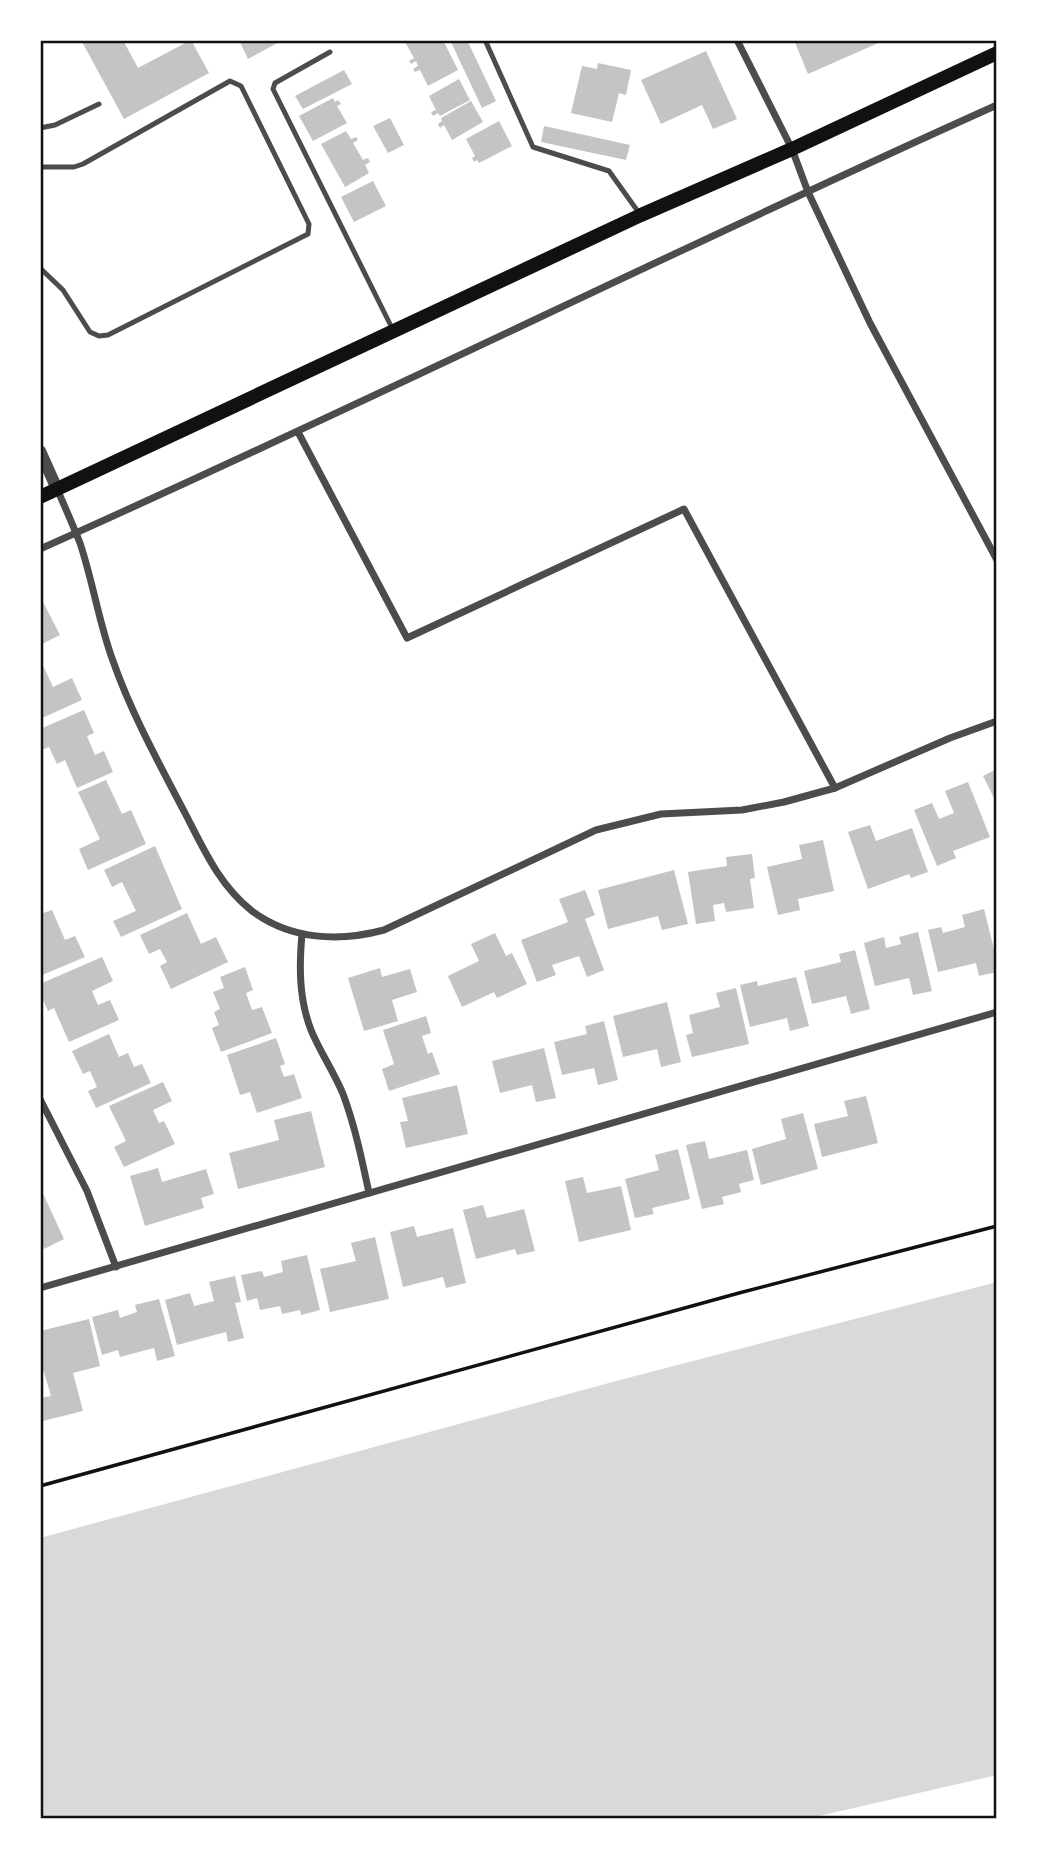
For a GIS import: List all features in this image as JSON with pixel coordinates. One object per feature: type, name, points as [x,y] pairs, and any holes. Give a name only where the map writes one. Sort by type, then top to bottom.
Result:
[{"type":"main road","points":[[40,496],[640,215],[792,149],[997,53]]},
{"type":"street","points":[[737,40],[792,149],[808,192],[870,323],[997,560]]},
{"type":"street","points":[[40,549],[298,432],[997,105]]},
{"type":"street","points":[[298,432],[407,638],[684,509],[835,788]]},
{"type":"street","points":[[40,451],[76,533],[114,662],[141,728],[214,868],[231,892],[253,911],[278,926],[302,934],[331,938],[360,936],[384,930],[596,830],[661,814],[743,810],[784,803],[835,788],[950,738],[997,721]]},
{"type":"street","points":[[302,934],[299,967],[302,996],[311,1030],[342,1092],[353,1125],[369,1193]]},
{"type":"street","points":[[40,1288],[997,1012]]},
{"type":"street","points":[[40,1099],[87,1191],[116,1266]]},
{"type":"lane","points":[[485,40],[533,147],[609,172],[640,215]]},
{"type":"lane","points":[[330,52],[275,83],[273,89],[394,331]]},
{"type":"lane","points":[[40,167],[75,167],[83,164],[230,81],[241,86],[309,224],[308,234],[108,335],[99,336],[90,332],[64,290],[40,268]]},
{"type":"lane","points":[[40,128],[55,125],[99,104]]},
{"type":"path","points":[[40,1486],[700,1304],[997,1226]]},
{"type":"shaded area","points":[[997,1282],[997,1775],[806,1819],[40,1819],[40,1538],[616,1381]]},
{"type":"building","points":[[81,40],[123,40],[138,68],[191,40],[209,73],[124,119]]},
{"type":"building","points":[[239,40],[283,40],[248,59]]},
{"type":"building","points":[[443,40],[458,70],[428,86],[420,70],[415,72],[413,69],[418,66],[416,61],[411,64],[409,61],[414,58],[405,42]]},
{"type":"building","points":[[450,40],[467,40],[496,101],[482,108]]},
{"type":"building","points":[[794,40],[885,40],[808,74]]},
{"type":"building","points":[[706,51],[737,119],[713,129],[702,105],[661,124],[641,80]]},
{"type":"building","points":[[598,63],[631,70],[626,95],[619,93],[612,122],[571,113],[582,66],[597,69]]},
{"type":"building","points":[[344,70],[352,84],[303,109],[295,96]]},
{"type":"building","points":[[459,79],[470,100],[440,116],[438,113],[433,116],[431,112],[436,110],[429,96]]},
{"type":"building","points":[[333,98],[341,104],[337,106],[347,123],[313,141],[299,116]]},
{"type":"building","points":[[471,101],[483,122],[452,140],[444,125],[440,128],[438,124],[442,121],[441,118]]},
{"type":"building","points":[[390,118],[404,145],[388,153],[373,126]]},
{"type":"building","points":[[499,121],[512,146],[479,163],[477,160],[474,162],[472,158],[475,156],[466,139]]},
{"type":"building","points":[[544,126],[630,145],[626,160],[541,142]]},
{"type":"building","points":[[346,131],[351,139],[356,137],[358,140],[353,143],[363,160],[368,158],[370,162],[365,165],[369,173],[345,187],[321,144]]},
{"type":"building","points":[[373,181],[386,206],[354,222],[341,197]]},
{"type":"building","points":[[40,596],[60,635],[40,645]]},
{"type":"building","points":[[40,659],[53,687],[72,678],[82,700],[40,719]]},
{"type":"building","points":[[84,710],[94,733],[87,736],[95,755],[104,751],[113,772],[77,788],[65,760],[57,764],[49,747],[40,751],[40,729]]},
{"type":"building","points":[[997,769],[997,804],[983,776]]},
{"type":"building","points":[[106,780],[122,814],[131,810],[146,844],[88,870],[79,849],[100,839],[78,792]]},
{"type":"building","points":[[968,782],[990,837],[953,851],[956,858],[937,866],[914,810],[932,803],[939,819],[954,813],[945,791]]},
{"type":"building","points":[[870,825],[876,841],[912,828],[928,872],[911,878],[909,874],[868,889],[848,832]]},
{"type":"building","points":[[823,840],[834,891],[798,899],[800,910],[778,915],[767,867],[802,859],[799,845]]},
{"type":"building","points":[[155,846],[182,909],[121,937],[113,921],[136,911],[122,882],[112,887],[104,870]]},
{"type":"building","points":[[752,854],[755,878],[750,879],[754,908],[726,912],[724,903],[713,905],[715,921],[696,924],[688,872],[727,866],[726,857]]},
{"type":"building","points":[[674,870],[688,924],[662,930],[658,916],[608,929],[598,890]]},
{"type":"building","points":[[585,890],[595,915],[585,919],[604,970],[587,977],[579,956],[552,965],[556,975],[537,982],[521,940],[568,922],[559,899]]},
{"type":"building","points":[[984,909],[997,961],[997,972],[979,976],[976,963],[938,972],[928,930],[941,927],[943,933],[965,927],[962,915]]},
{"type":"building","points":[[52,910],[65,940],[75,936],[85,957],[40,976],[40,914]]},
{"type":"building","points":[[187,913],[201,944],[216,937],[228,962],[171,989],[160,966],[167,962],[160,949],[149,954],[140,935]]},
{"type":"building","points":[[918,932],[932,991],[913,995],[909,978],[875,986],[864,943],[884,937],[886,948],[901,944],[899,937]]},
{"type":"building","points":[[495,933],[506,956],[512,953],[527,984],[497,998],[494,992],[462,1007],[448,976],[479,961],[471,944]]},
{"type":"building","points":[[855,950],[870,1009],[851,1014],[846,996],[812,1004],[804,971],[841,962],[839,954]]},
{"type":"building","points":[[102,957],[113,981],[92,991],[98,1005],[110,1000],[119,1020],[69,1042],[54,1008],[48,1011],[40,993],[40,984]]},
{"type":"building","points":[[245,967],[253,990],[246,993],[252,1010],[262,1007],[272,1033],[221,1052],[212,1028],[219,1025],[214,1012],[220,1009],[213,992],[224,988],[220,977]]},
{"type":"building","points":[[380,968],[382,977],[410,969],[417,992],[392,1000],[398,1021],[364,1031],[348,978]]},
{"type":"building","points":[[796,977],[809,1026],[790,1031],[787,1018],[750,1027],[740,985],[757,981],[758,986]]},
{"type":"building","points":[[736,988],[749,1044],[692,1057],[686,1035],[693,1033],[689,1015],[720,1007],[716,993]]},
{"type":"building","points":[[667,1002],[681,1062],[661,1067],[657,1049],[623,1057],[613,1016]]},
{"type":"building","points":[[426,1016],[431,1033],[422,1036],[428,1054],[432,1052],[440,1074],[389,1091],[382,1069],[394,1064],[383,1030]]},
{"type":"building","points":[[604,1021],[618,1080],[598,1085],[594,1068],[562,1075],[554,1042],[587,1034],[585,1026]]},
{"type":"building","points":[[109,1034],[119,1057],[128,1053],[134,1067],[142,1064],[151,1083],[96,1108],[88,1091],[97,1087],[90,1071],[83,1074],[72,1051]]},
{"type":"building","points":[[276,1038],[285,1064],[280,1066],[284,1077],[294,1074],[302,1098],[257,1113],[250,1092],[240,1095],[227,1055]]},
{"type":"building","points":[[544,1048],[556,1098],[536,1102],[532,1085],[500,1093],[492,1061]]},
{"type":"building","points":[[163,1082],[172,1101],[153,1110],[159,1123],[164,1121],[175,1144],[124,1167],[114,1147],[126,1141],[109,1106]]},
{"type":"building","points":[[457,1085],[468,1134],[406,1148],[400,1122],[408,1121],[402,1098]]},
{"type":"building","points":[[866,1096],[878,1143],[822,1157],[814,1124],[848,1116],[844,1101]]},
{"type":"building","points":[[311,1111],[325,1167],[238,1189],[229,1153],[279,1140],[274,1120]]},
{"type":"building","points":[[803,1113],[818,1169],[761,1185],[752,1149],[786,1139],[781,1119]]},
{"type":"building","points":[[705,1141],[709,1159],[747,1150],[754,1180],[739,1184],[741,1192],[722,1197],[724,1204],[702,1209],[686,1145]]},
{"type":"building","points":[[678,1149],[690,1199],[652,1208],[654,1214],[635,1218],[625,1179],[659,1170],[655,1155]]},
{"type":"building","points":[[158,1168],[162,1182],[206,1169],[214,1194],[201,1198],[204,1208],[145,1226],[130,1176]]},
{"type":"building","points":[[583,1177],[587,1193],[621,1186],[631,1230],[579,1242],[565,1181]]},
{"type":"building","points":[[40,1187],[64,1239],[44,1249],[43,1246],[40,1247]]},
{"type":"building","points":[[483,1205],[487,1218],[524,1209],[535,1251],[517,1255],[515,1249],[476,1259],[463,1210]]},
{"type":"building","points":[[414,1226],[417,1237],[453,1228],[466,1283],[446,1288],[443,1277],[403,1287],[390,1232]]},
{"type":"building","points":[[375,1237],[389,1299],[330,1312],[320,1269],[356,1261],[351,1243]]},
{"type":"building","points":[[307,1255],[320,1310],[301,1315],[300,1310],[282,1314],[280,1306],[260,1310],[257,1298],[247,1301],[241,1275],[262,1271],[264,1277],[283,1272],[281,1261]]},
{"type":"building","points":[[235,1276],[241,1302],[235,1303],[244,1338],[228,1342],[226,1332],[177,1345],[165,1300],[190,1293],[194,1306],[214,1301],[209,1282]]},
{"type":"building","points":[[159,1299],[175,1356],[157,1361],[154,1348],[120,1357],[118,1350],[102,1355],[92,1317],[118,1310],[120,1318],[137,1312],[135,1305]]},
{"type":"building","points":[[89,1319],[100,1366],[73,1373],[83,1411],[43,1421],[40,1398],[51,1396],[40,1359],[40,1331]]}]
